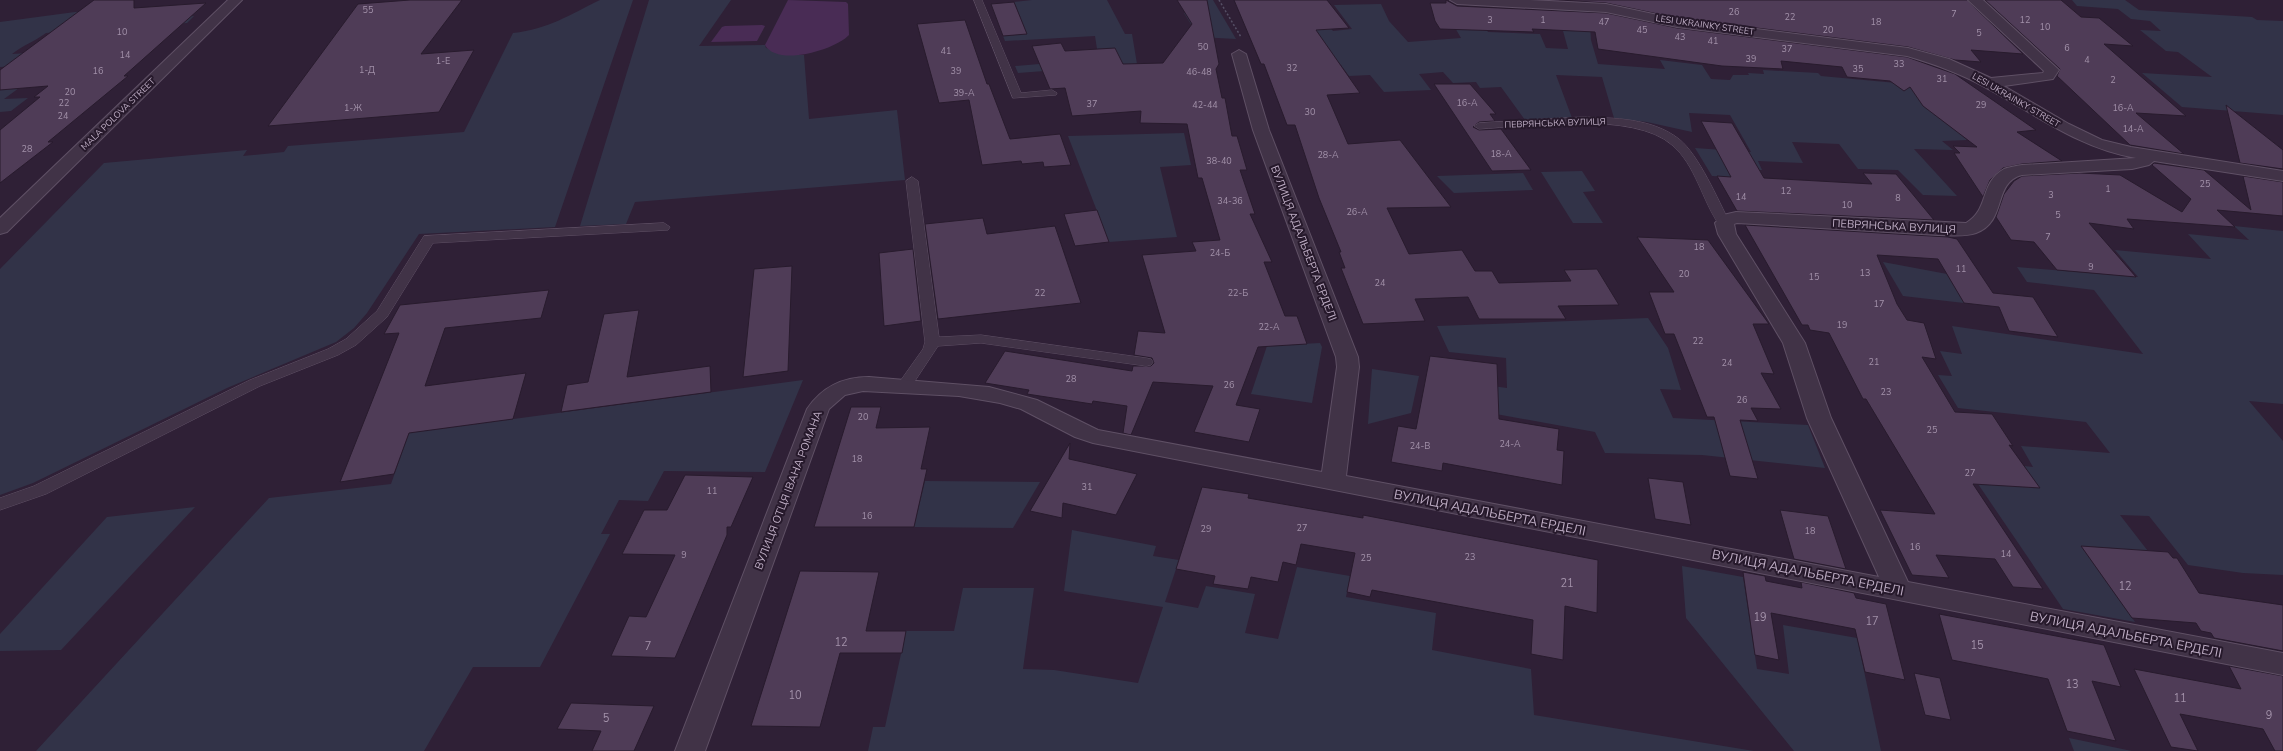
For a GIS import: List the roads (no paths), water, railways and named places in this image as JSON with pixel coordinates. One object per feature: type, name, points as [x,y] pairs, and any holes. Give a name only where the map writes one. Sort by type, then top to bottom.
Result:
[{"type":"street","name":"MALA POLOVA STREET","points":[[2,225],[236,0]]},
{"type":"street","name":"LESI UKRAINKY STREET","points":[[1457,0],[1605,4],[1678,23],[1908,52],[1944,62],[1989,83],[2080,136],[2115,148],[2283,176]]},
{"type":"street","points":[[1975,0],[2052,70],[2048,76],[1989,83]]},
{"type":"street","name":"ВУЛИЦЯ АДАЛЬБЕРТА ЕРДЕЛІ","points":[[1239,54],[1261,130],[1347,357],[1348,367],[1333,482]]},
{"type":"street","name":"ПЕВРЯНСЬКА ВУЛИЦЯ","points":[[1898,589],[1820,418],[1794,343],[1727,234],[1724,223],[1729,219],[1736,217],[1956,230],[1970,228],[1986,218],[1998,184],[2010,174],[2022,170],[2132,164],[2143,161],[2150,155]]},
{"type":"street","name":"ВУЛИЦЯ ОТЦЯ ІВАНА РОМАНА","points":[[690,751],[818,409],[823,401],[831,394],[854,385],[904,387]]},
{"type":"street","name":"ВУЛИЦЯ АДАЛЬБЕРТА ЕРДЕЛІ","points":[[904,387],[972,390],[999,395],[1026,404],[1076,430],[1093,436],[1898,589],[2283,664]]},
{"type":"lane","points":[[978,0],[1017,96],[1052,93]]},
{"type":"lane","name":"ПЕВРЯНСЬКА ВУЛИЦЯ","points":[[1479,126],[1606,121],[1637,124],[1660,132],[1668,136],[1683,149],[1724,223]]},
{"type":"lane","points":[[904,387],[930,349],[932,342],[912,181]]},
{"type":"lane","points":[[0,504],[52,484],[255,383],[311,361],[351,342],[382,314],[429,239],[664,227]]},
{"type":"lane","points":[[932,342],[981,339],[1146,362]]}]
